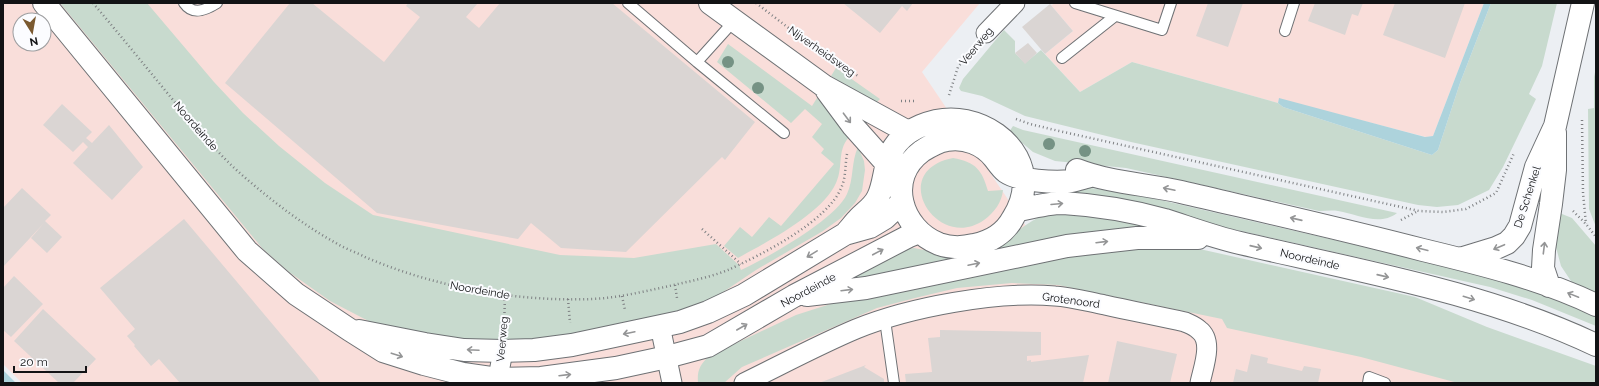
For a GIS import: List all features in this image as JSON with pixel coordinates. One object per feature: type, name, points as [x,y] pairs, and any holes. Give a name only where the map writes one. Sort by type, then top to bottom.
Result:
[{"type":"main road","name":"Noordeinde","points":[[44,3],[247,251],[296,294],[350,330],[383,351],[424,364],[497,381],[577,374],[667,357],[708,346],[794,296],[919,232]]},
{"type":"main road","points":[[710,3],[824,86],[908,132],[932,122],[947,119],[963,120],[981,124],[996,133],[1011,147],[1022,171],[1024,194],[1019,210],[1009,225],[997,236],[982,244],[965,247],[946,246],[932,241],[919,232],[907,215],[902,202],[902,181],[909,163],[919,153],[935,143],[948,140],[976,143],[989,152],[1006,172],[1014,176],[1022,171],[1070,181],[1091,176],[1167,189],[1460,259],[1549,286],[1596,305]]},
{"type":"main road","name":"De Schenkel","points":[[1549,286],[1543,268],[1555,170],[1556,126],[1583,3]]},
{"type":"main road","points":[[824,86],[860,133],[902,181]]},
{"type":"main road","name":"De Schenkel","points":[[1460,259],[1496,248],[1507,243],[1514,236],[1520,226],[1536,167],[1556,126]]},
{"type":"main road","name":"Noordeinde","points":[[350,330],[464,350],[503,352],[534,350],[572,344],[680,322],[708,312],[744,295],[845,234],[873,205],[878,197],[889,155],[898,142],[908,132]]},
{"type":"main road","name":"Noordeinde","points":[[845,234],[870,227],[885,218],[902,202]]},
{"type":"main road","name":"Noordeinde","points":[[1019,210],[1062,203],[1120,210],[1164,220],[1218,238],[1431,287],[1499,307],[1573,334],[1596,345]]},
{"type":"main road","points":[[794,296],[866,288],[1066,246],[1137,238],[1218,238]]},
{"type":"street","name":"Veerweg","points":[[986,33],[1015,3]]},
{"type":"street","name":"Grotenoord","points":[[744,383],[857,329],[938,306],[979,299],[1025,295],[1055,296],[1081,300],[1185,322],[1200,330],[1206,342],[1207,352],[1200,383]]},
{"type":"street","points":[[660,326],[672,383]]},
{"type":"street","name":"Veerweg","points":[[497,381],[503,352]]},
{"type":"lane","points":[[184,3],[187,7],[198,11],[217,3]]},
{"type":"lane","points":[[628,3],[784,133]]},
{"type":"lane","points":[[1075,3],[1162,30],[1171,3]]},
{"type":"lane","points":[[1285,31],[1294,3]]},
{"type":"lane","points":[[1062,58],[1115,16]]},
{"type":"lane","points":[[697,62],[734,21]]},
{"type":"lane","points":[[886,320],[894,383]]},
{"type":"lane","points":[[1368,383],[1369,377],[1385,383]]},
{"type":"path","name":"Noordeinde","points":[[93,3],[210,144],[248,180],[281,208],[337,244],[387,266],[438,282],[506,295],[568,299],[593,299],[622,296],[718,274],[741,264],[785,240],[816,219],[832,204],[842,187],[847,156],[852,142],[860,133]]},
{"type":"path","name":"Nijverheidsweg","points":[[756,3],[806,41]]},
{"type":"path","name":"Veerweg","points":[[956,97],[950,96],[958,67],[986,33]]},
{"type":"path","name":"Nijverheidsweg","points":[[812,46],[864,80]]},
{"type":"path","points":[[1013,118],[1059,131],[1419,211],[1443,212],[1466,209],[1496,193]]},
{"type":"path","points":[[1582,118],[1583,194],[1586,224],[1596,237]]},
{"type":"path","points":[[702,229],[741,264]]},
{"type":"path","name":"Veerweg","points":[[503,352],[506,295]]},
{"type":"shaded area","points":[[3,3],[980,3],[922,72],[1063,281],[1329,344],[1464,383],[22,383],[3,364]]},
{"type":"shaded area","points":[[1054,3],[1484,3],[1433,136],[1426,137],[1279,99],[1278,103],[1132,62],[1080,92],[1045,54],[1073,31],[1050,4],[1052,5]]},
{"type":"green space","points":[[60,3],[147,3],[214,82],[243,113],[279,146],[325,183],[373,215],[560,255],[634,258],[716,244],[739,265],[741,270],[783,248],[815,226],[840,204],[849,188],[854,159],[858,147],[864,161],[865,170],[862,191],[855,203],[841,218],[823,231],[756,270],[695,311],[623,328],[490,346],[378,326],[330,301],[289,272],[262,248]]},
{"type":"green space","points":[[1491,3],[1557,3],[1542,66],[1529,94],[1536,99],[1503,167],[1489,190],[1458,205],[1437,207],[1418,205],[1131,142],[1025,116],[982,96],[961,91],[959,88],[963,79],[1004,30],[1015,41],[1015,53],[1025,63],[1041,50],[1080,92],[1132,62],[1278,103],[1283,107],[1432,155],[1438,150],[1460,83]]},
{"type":"green space","points":[[728,44],[812,106],[817,98],[837,117],[851,135],[843,146],[840,170],[836,183],[819,205],[793,226],[738,258],[724,246],[740,227],[752,237],[769,217],[781,226],[834,164],[821,153],[824,149],[812,137],[822,124],[805,109],[791,123],[717,62]]},
{"type":"green space","points":[[1596,67],[1596,227],[1589,209],[1588,109],[1594,108],[1594,77]]},
{"type":"green space","points":[[836,68],[880,99],[874,105],[831,76]]},
{"type":"green space","points":[[1013,126],[1023,130],[1397,213],[1383,219],[1376,219],[1338,211],[1319,211],[1126,168],[1055,161],[1033,152],[1009,132]]},
{"type":"green space","points":[[953,158],[967,162],[977,168],[988,191],[1003,190],[997,207],[991,214],[984,220],[966,227],[950,226],[936,218],[926,206],[921,192],[923,178],[933,166]]},
{"type":"green space","points":[[1043,187],[1091,188],[1147,197],[1522,283],[1596,310],[1596,326],[1532,300],[1490,287],[1152,211],[1044,199]]},
{"type":"green space","points":[[1071,212],[1148,224],[1148,231],[998,253],[997,247],[1036,219],[1052,213]]},
{"type":"green space","points":[[1557,212],[1572,218],[1596,246],[1596,299],[1573,284],[1561,266],[1554,240]]},
{"type":"green space","points":[[1144,244],[1204,250],[1415,297],[1487,327],[1596,366],[1596,383],[1458,383],[1361,357],[1227,328],[1222,319],[1058,285],[1012,283],[957,288],[877,308],[742,367],[724,383],[698,383],[700,368],[709,356],[796,315],[846,299],[946,275]]},
{"type":"green space","points":[[914,248],[955,256],[955,262],[845,285],[843,278],[899,250]]},
{"type":"water","points":[[1484,3],[1491,3],[1460,83],[1438,150],[1432,155],[1283,107],[1278,103],[1279,98],[1425,137],[1433,136]]},
{"type":"water","points":[[3,370],[16,383],[3,383]]},
{"type":"building","points":[[290,3],[312,3],[384,62],[420,17],[406,6],[408,3],[478,3],[466,17],[479,28],[500,3],[612,3],[755,122],[725,160],[722,157],[626,252],[561,248],[531,223],[518,239],[377,213],[225,83]]},
{"type":"building","points":[[843,3],[913,3],[907,11],[902,6],[880,33]]},
{"type":"building","points":[[1208,3],[1243,3],[1228,47],[1196,36]]},
{"type":"building","points":[[1315,3],[1363,3],[1358,16],[1352,14],[1345,35],[1308,21]]},
{"type":"building","points":[[1395,3],[1465,3],[1445,58],[1383,35]]},
{"type":"building","points":[[1050,4],[1073,31],[1045,54],[1022,27]]},
{"type":"building","points":[[1028,43],[1037,53],[1025,64],[1015,53]]},
{"type":"building","points":[[62,104],[92,132],[86,138],[92,143],[109,125],[143,167],[112,200],[73,163],[88,147],[83,142],[73,152],[43,125]]},
{"type":"building","points":[[22,188],[51,215],[45,221],[62,237],[47,253],[31,238],[44,223],[3,267],[3,208]]},
{"type":"building","points":[[184,219],[321,383],[180,383],[159,359],[151,366],[134,346],[135,345],[127,336],[135,329],[100,288]]},
{"type":"building","points":[[14,276],[43,304],[11,337],[3,330],[3,288]]},
{"type":"building","points":[[43,309],[96,359],[73,383],[59,383],[14,341]]},
{"type":"building","points":[[940,330],[1041,332],[1041,355],[1027,356],[1027,361],[1031,360],[1031,362],[1089,355],[1083,383],[906,383],[905,374],[932,372],[928,338],[940,337]]},
{"type":"building","points":[[1117,341],[1177,354],[1170,383],[1108,383]]},
{"type":"building","points":[[1251,354],[1268,358],[1267,363],[1302,371],[1304,366],[1321,369],[1318,383],[1233,383],[1236,369],[1247,372]]},
{"type":"building","points":[[866,365],[864,367],[884,379],[884,383],[819,383]]}]
